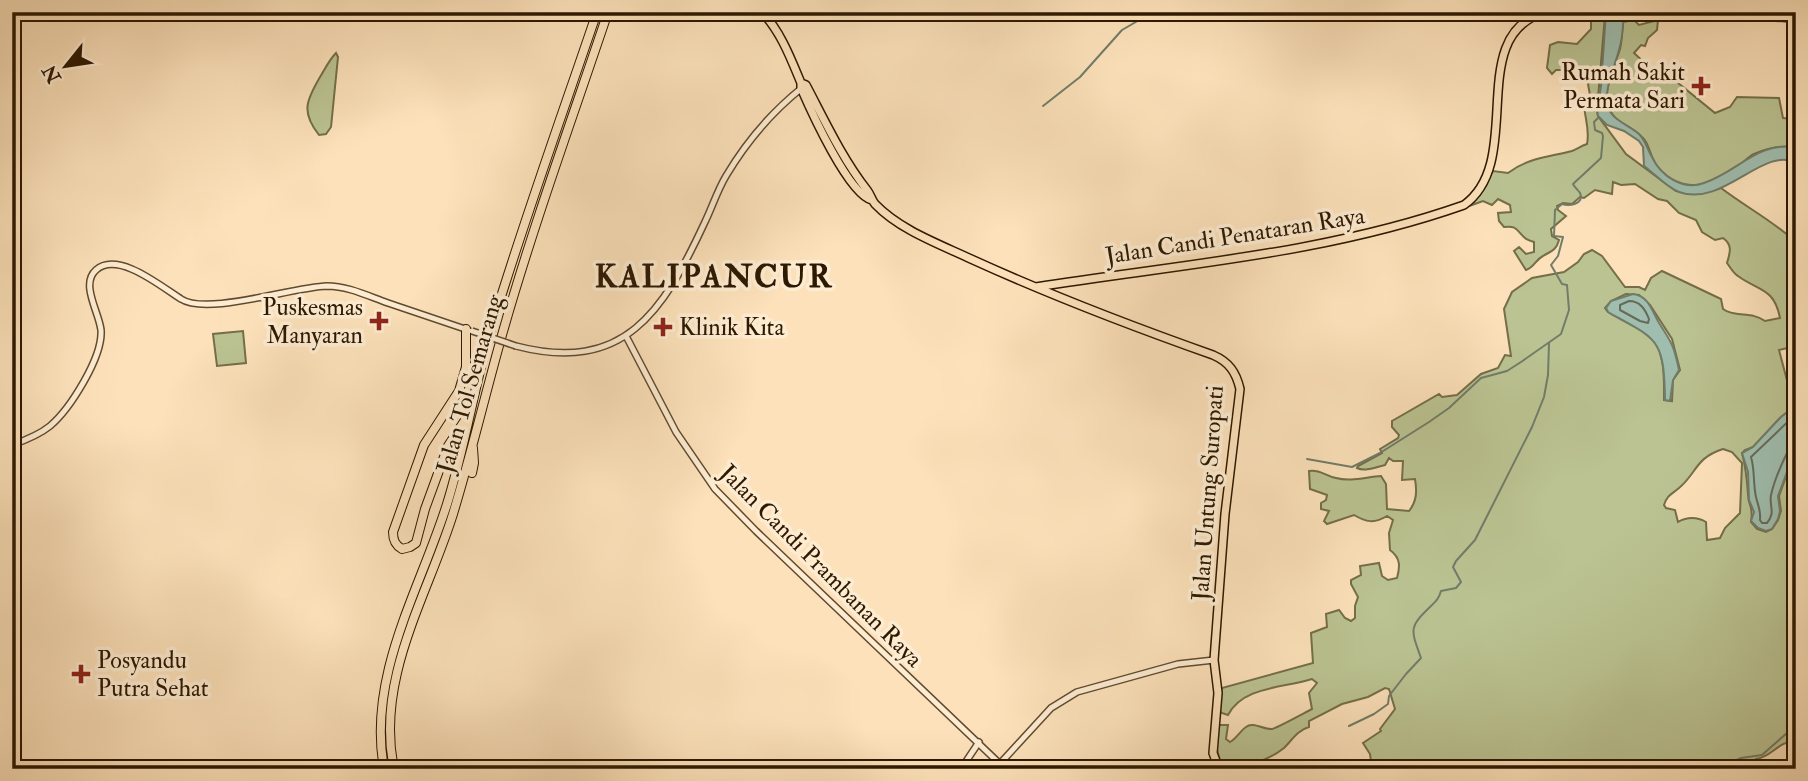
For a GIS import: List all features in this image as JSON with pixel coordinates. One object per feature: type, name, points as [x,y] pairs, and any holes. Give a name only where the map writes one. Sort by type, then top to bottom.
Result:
[{"type":"highway","name":"Jalan Tol Semarang","points":[[384,769],[381,727],[386,678],[392,655],[447,506],[491,331],[597,12]]},
{"type":"highway","name":"Jalan Tol Semarang","points":[[394,769],[389,725],[394,679],[400,657],[443,543],[502,334],[608,12]]},
{"type":"highway","points":[[469,330],[466,367],[460,391],[424,445],[393,532],[393,538],[402,549],[416,543],[425,509],[449,446],[472,410]]},
{"type":"highway","points":[[472,446],[472,473]]},
{"type":"highway","points":[[443,543],[454,533]]},
{"type":"main road","name":"Jalan Untung Suropati","points":[[762,12],[771,21],[835,155],[866,199],[872,200],[884,212],[920,236],[1121,322],[1213,355],[1224,360],[1234,372],[1240,388],[1225,514],[1214,660],[1218,693],[1213,753],[1219,769]]},
{"type":"main road","name":"Jalan Candi Penataran Raya","points":[[1036,287],[1139,270],[1230,261],[1313,246],[1376,233],[1465,205],[1474,198],[1491,166],[1500,72],[1507,42],[1519,27],[1546,12]]},
{"type":"main road","points":[[1681,12],[1796,18]]},
{"type":"street","points":[[12,445],[28,440],[51,425],[82,387],[101,332],[89,285],[99,267],[125,266],[185,302],[200,305],[288,290],[339,286],[516,346],[549,353],[578,354],[626,336],[646,321],[675,281],[727,174],[765,122],[803,86]]},
{"type":"street","name":"Jalan Candi Prambanan Raya","points":[[626,336],[677,432],[715,489],[901,671],[979,742],[997,766]]},
{"type":"street","points":[[997,766],[1051,708],[1077,692],[1178,664],[1214,660]]},
{"type":"street","points":[[961,769],[979,742]]},
{"type":"green space","points":[[1596,15],[1605,15],[1598,116],[1626,154],[1676,191],[1700,194],[1721,188],[1796,242],[1796,308],[1791,313],[1796,321],[1796,346],[1779,350],[1788,384],[1790,387],[1796,387],[1796,405],[1753,447],[1742,453],[1752,512],[1751,522],[1757,529],[1766,532],[1772,529],[1778,520],[1781,511],[1779,496],[1796,449],[1796,741],[1784,744],[1756,759],[1746,768],[1738,763],[1720,769],[1372,769],[1370,754],[1363,743],[1381,731],[1395,709],[1389,689],[1385,688],[1368,697],[1342,704],[1309,721],[1309,727],[1270,757],[1246,766],[1222,769],[1215,742],[1217,725],[1228,725],[1226,739],[1230,742],[1249,725],[1275,728],[1312,709],[1309,693],[1317,683],[1312,679],[1254,693],[1235,705],[1228,715],[1219,712],[1222,688],[1313,663],[1311,633],[1327,627],[1326,614],[1339,610],[1351,621],[1355,618],[1358,597],[1351,580],[1361,575],[1360,566],[1379,563],[1382,576],[1388,580],[1397,578],[1399,563],[1390,550],[1389,533],[1393,520],[1387,516],[1370,521],[1354,515],[1327,524],[1324,521],[1329,511],[1321,509],[1321,503],[1326,500],[1327,495],[1310,489],[1309,471],[1347,480],[1381,476],[1386,484],[1387,509],[1409,511],[1415,500],[1416,483],[1415,479],[1402,480],[1403,461],[1389,458],[1385,465],[1357,468],[1382,453],[1380,449],[1398,438],[1392,421],[1439,394],[1442,397],[1457,395],[1481,374],[1498,368],[1505,355],[1511,356],[1504,309],[1512,292],[1532,278],[1564,272],[1592,250],[1602,256],[1625,287],[1645,290],[1651,278],[1662,271],[1721,299],[1723,309],[1728,312],[1755,316],[1765,321],[1780,318],[1774,300],[1737,275],[1727,263],[1730,249],[1723,238],[1715,240],[1702,232],[1696,220],[1679,213],[1667,201],[1658,199],[1635,184],[1621,185],[1613,182],[1612,194],[1595,190],[1572,204],[1563,203],[1557,206],[1566,216],[1551,229],[1552,236],[1559,240],[1558,244],[1526,270],[1514,251],[1519,247],[1526,254],[1534,252],[1534,242],[1526,239],[1514,228],[1504,227],[1499,221],[1498,213],[1511,212],[1510,205],[1498,199],[1492,205],[1483,201],[1472,205],[1493,171],[1508,173],[1531,161],[1572,151],[1587,144],[1588,129],[1584,105],[1590,95],[1588,84],[1584,78],[1569,75],[1564,70],[1556,70],[1552,74],[1547,68],[1550,45],[1558,42],[1577,44],[1591,29],[1591,22]],"holes":[[[1626,294],[1639,295],[1650,305],[1672,339],[1680,370],[1673,380],[1672,401],[1664,400],[1662,364],[1653,339],[1605,308],[1611,301]],[[1723,449],[1732,452],[1742,463],[1740,513],[1725,528],[1720,538],[1707,540],[1706,522],[1692,518],[1678,522],[1675,510],[1664,505],[1668,497],[1702,461]]]},
{"type":"green space","points":[[1634,20],[1639,25],[1658,20],[1657,30],[1648,38],[1645,46],[1641,45],[1634,53],[1662,79],[1672,78],[1715,113],[1730,107],[1737,97],[1779,98],[1783,118],[1796,119],[1796,147],[1780,147],[1759,152],[1718,179],[1698,185],[1679,183],[1669,178],[1655,164],[1643,138],[1613,115],[1607,99],[1609,82],[1621,46],[1623,22]]},
{"type":"green space","points":[[336,53],[338,57],[331,127],[326,134],[319,135],[310,120],[307,106],[311,93]]},
{"type":"green space","points":[[243,331],[246,363],[217,366],[213,334]]},
{"type":"water","points":[[1606,12],[1624,12],[1623,31],[1608,88],[1608,107],[1614,117],[1641,137],[1656,164],[1667,176],[1688,185],[1704,183],[1759,153],[1782,147],[1796,147],[1796,163],[1784,160],[1770,162],[1727,185],[1695,195],[1679,192],[1665,184],[1644,166],[1643,147],[1639,141],[1624,131],[1607,125],[1598,116]]},
{"type":"water","points":[[1633,294],[1643,298],[1649,305],[1674,350],[1679,370],[1673,380],[1670,401],[1665,400],[1663,364],[1655,343],[1606,308],[1611,301]]},
{"type":"water","points":[[1796,406],[1796,448],[1778,496],[1778,519],[1772,529],[1766,531],[1751,521],[1754,512],[1749,500],[1748,472],[1742,453],[1753,447],[1781,417]]},
{"type":"waterway","points":[[1043,106],[1080,77],[1122,30],[1153,12]]},
{"type":"waterway","points":[[1307,459],[1352,467],[1429,422],[1449,408],[1481,378],[1507,371],[1561,334],[1569,310],[1567,285],[1562,284],[1551,265],[1558,256],[1563,237],[1554,236],[1555,210],[1562,204],[1572,205],[1580,200],[1580,193],[1573,184],[1601,158],[1603,136],[1595,130],[1594,122],[1599,117]]},
{"type":"waterway","points":[[1349,726],[1388,704],[1389,696],[1421,658],[1414,634],[1419,618],[1437,600],[1441,591],[1456,588],[1461,582],[1453,567],[1475,540],[1532,427],[1544,397],[1549,343]]},
{"type":"waterway","points":[[1717,769],[1741,758],[1762,755],[1796,725]]},
{"type":"place","name":"Rumah Sakit Permata Sari","points":[[1701,86]]},
{"type":"place","name":"Puskesmas Manyaran","points":[[379,321]]},
{"type":"place","name":"Klinik Kita","points":[[663,327]]},
{"type":"place","name":"Posyandu Putra Sehat","points":[[81,674]]},
{"type":"district","name":"KALIPANCUR","points":[[714,277]]}]
